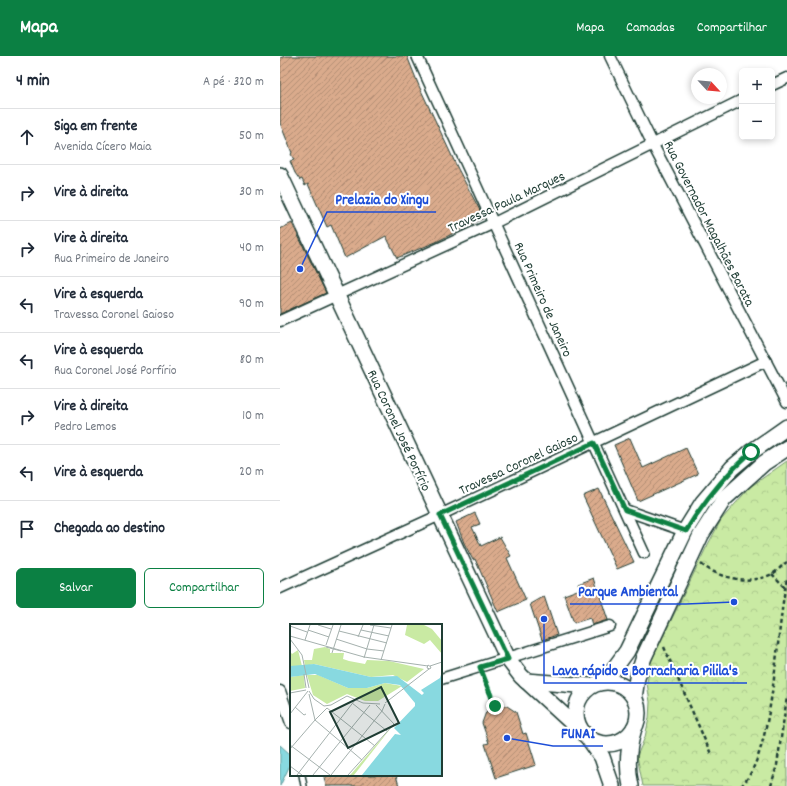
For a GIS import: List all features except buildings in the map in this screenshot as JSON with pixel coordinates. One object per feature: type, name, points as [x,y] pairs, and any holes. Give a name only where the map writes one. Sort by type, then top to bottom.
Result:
[{"type":"main road","name":"Rua Coronel José Porfírio","points":[[280,175],[508,659],[526,681],[585,735]]},
{"type":"main road","points":[[612,786],[602,757],[577,723],[575,712],[577,702],[582,693],[610,673],[628,651],[686,531],[703,502],[732,468],[751,452],[787,427]]},
{"type":"main road","points":[[634,698],[637,678],[656,630],[701,535],[724,499],[764,463],[787,448]]},
{"type":"main road","points":[[526,681],[596,684],[610,682],[620,684],[628,690],[634,698],[638,708],[637,718],[629,744],[628,762],[631,786]]},
{"type":"main road","points":[[585,735],[598,743],[609,744],[619,742],[634,728]]},
{"type":"street","name":"Rua Primeiro de Janeiro","points":[[417,56],[644,553]]},
{"type":"street","name":"Rua Governador Magalhães Barata","points":[[610,56],[653,145],[787,402]]},
{"type":"street","points":[[775,84],[787,78]]},
{"type":"street","name":"Travessa Paula Marques","points":[[280,321],[494,223],[739,102]]},
{"type":"street","name":"Travessa Coronel Gaioso","points":[[280,588],[440,515],[766,361]]},
{"type":"street","points":[[625,510],[686,531]]},
{"type":"street","points":[[442,679],[610,626]]},
{"type":"street","points":[[280,691],[290,721]]},
{"type":"lane","points":[[302,776],[304,786]]},
{"type":"path","points":[[692,556],[720,575],[734,579],[752,579],[772,574],[787,562]]},
{"type":"path","points":[[772,574],[785,588]]},
{"type":"path","points":[[741,786],[756,763],[766,734],[787,578]]},
{"type":"path","points":[[656,630],[711,754]]},
{"type":"path","points":[[480,667],[495,706]]},
{"type":"path","points":[[771,786],[777,765],[787,697]]},
{"type":"green space","points":[[787,461],[787,786],[643,786],[637,756],[645,737],[649,718],[650,702],[647,683],[650,664],[721,520],[750,487]]},
{"type":"water","points":[[280,745],[290,754],[290,765],[280,786]]},
{"type":"place","name":"Prelazia do Xingu","points":[[300,269]]},
{"type":"place","name":"Parque Ambiental","points":[[734,602]]},
{"type":"place","name":"Lava rápido e Borracharia Pilila's","points":[[544,619]]},
{"type":"place","name":"FUNAI","points":[[507,738]]},
{"type":"route","points":[[495,706],[480,667],[508,659],[440,515],[594,443],[625,510],[686,531],[703,502],[732,468],[751,452]]}]
